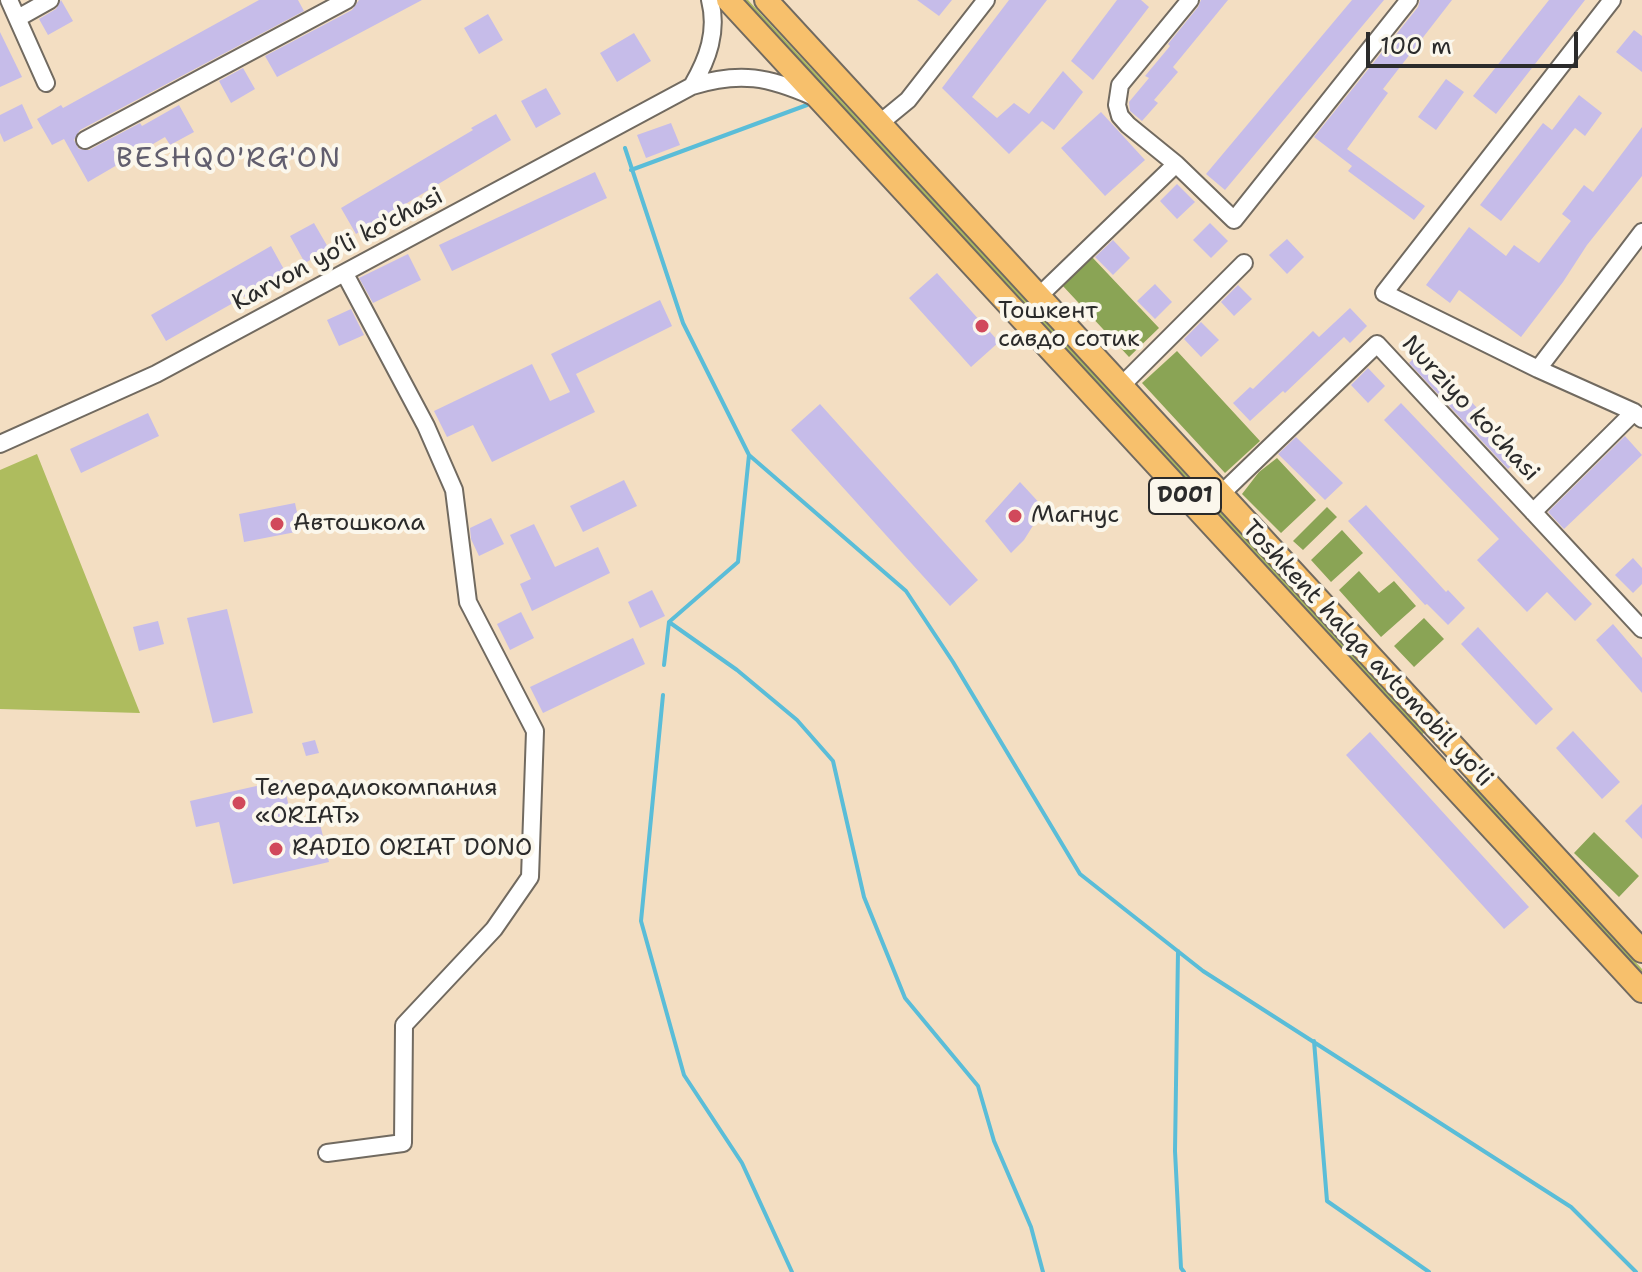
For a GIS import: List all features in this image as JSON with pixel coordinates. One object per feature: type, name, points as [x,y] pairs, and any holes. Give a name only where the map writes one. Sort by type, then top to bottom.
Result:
[{"type":"highway","name":"Toshkent halqa avtomobil yo'li","points":[[728,0],[1642,991]]},
{"type":"highway","name":"Toshkent halqa avtomobil yo'li","points":[[766,0],[1642,951]]},
{"type":"highway","points":[[1436,768],[1456,749]]},
{"type":"street","points":[[9,0],[46,83]]},
{"type":"street","points":[[18,18],[50,0]]},
{"type":"street","points":[[85,140],[347,0]]},
{"type":"street","points":[[692,86],[707,57],[712,38],[710,0]]},
{"type":"street","points":[[880,123],[908,100],[986,0]]},
{"type":"street","points":[[1190,0],[1120,85],[1117,105],[1120,116],[1128,125],[1176,164],[1234,220],[1409,0]]},
{"type":"street","points":[[1533,512],[1638,416],[1384,293],[1612,0]]},
{"type":"street","name":"Karvon yo‘li ko'chasi","points":[[0,444],[156,374],[692,86],[726,77],[757,77],[788,85],[819,100]]},
{"type":"street","points":[[1039,296],[1176,164]]},
{"type":"street","points":[[1538,369],[1642,232]]},
{"type":"street","points":[[1121,386],[1244,263]]},
{"type":"street","points":[[327,1153],[403,1143],[404,1025],[494,929],[530,877],[535,731],[468,602],[454,490],[426,426],[345,274]]},
{"type":"street","name":"Nurziyo ko'chasi","points":[[1221,494],[1377,344],[1642,629]]},
{"type":"green space","points":[[736,0],[748,0],[1425,732],[1418,738]]},
{"type":"green space","points":[[1092,257],[1159,328],[1129,357],[1062,285]]},
{"type":"green space","points":[[1177,351],[1260,441],[1225,473],[1142,383]]},
{"type":"green space","points":[[37,454],[140,713],[0,709],[0,470]]},
{"type":"green space","points":[[1277,458],[1316,500],[1281,533],[1242,494],[1259,472]]},
{"type":"green space","points":[[1327,507],[1337,517],[1303,550],[1293,541]]},
{"type":"green space","points":[[1342,530],[1363,553],[1331,582],[1311,560]]},
{"type":"green space","points":[[1359,571],[1379,593],[1394,581],[1416,606],[1381,637],[1339,590]]},
{"type":"green space","points":[[1424,618],[1444,639],[1414,667],[1394,646]]},
{"type":"green space","points":[[1468,780],[1642,969],[1642,982],[1462,786]]},
{"type":"green space","points":[[1594,832],[1639,876],[1619,897],[1574,853]]},
{"type":"building","points":[[61,0],[73,21],[48,35],[39,19],[56,9]]},
{"type":"building","points":[[259,0],[298,0],[304,11],[80,130],[74,140],[79,149],[89,150],[179,105],[194,132],[170,145],[165,137],[88,182],[64,139],[52,145],[37,119],[61,105],[63,108]]},
{"type":"building","points":[[359,0],[422,0],[277,77],[265,56],[352,10]]},
{"type":"building","points":[[917,0],[952,0],[939,16]]},
{"type":"building","points":[[1009,0],[1047,0],[972,97],[997,118],[1014,103],[1029,114],[1063,71],[1083,92],[1054,130],[1042,121],[1009,154],[942,88]]},
{"type":"building","points":[[1117,0],[1141,0],[1149,7],[1093,80],[1071,61]]},
{"type":"building","points":[[1201,0],[1228,0],[1173,67],[1178,72],[1154,100],[1158,103],[1142,121],[1130,111],[1129,102],[1149,78],[1145,76]]},
{"type":"building","points":[[1352,0],[1384,0],[1225,190],[1206,174]]},
{"type":"building","points":[[1420,0],[1452,0],[1383,89],[1388,93],[1347,149],[1425,206],[1414,220],[1348,171],[1352,166],[1314,137],[1418,7]]},
{"type":"building","points":[[1549,0],[1585,0],[1496,114],[1473,96]]},
{"type":"building","points":[[488,14],[503,40],[479,54],[464,28]]},
{"type":"building","points":[[1634,30],[1642,36],[1642,72],[1616,52]]},
{"type":"building","points":[[0,32],[22,77],[0,87]]},
{"type":"building","points":[[634,33],[651,61],[617,82],[600,53]]},
{"type":"building","points":[[243,68],[255,89],[231,103],[219,81]]},
{"type":"building","points":[[1446,79],[1464,92],[1436,130],[1418,117]]},
{"type":"building","points":[[546,88],[561,114],[536,128],[521,101]]},
{"type":"building","points":[[1579,95],[1602,113],[1585,136],[1575,128],[1501,221],[1480,205],[1543,123],[1552,130]]},
{"type":"building","points":[[22,104],[33,128],[4,142],[0,133],[0,115]]},
{"type":"building","points":[[1101,112],[1145,160],[1105,196],[1061,148]]},
{"type":"building","points":[[496,114],[511,140],[356,234],[341,208]]},
{"type":"building","points":[[671,123],[680,145],[646,158],[637,135]]},
{"type":"building","points":[[1642,127],[1642,176],[1587,245],[1521,337],[1459,290],[1450,303],[1426,285],[1469,227],[1506,256],[1514,245],[1539,263],[1571,221],[1562,214],[1584,185],[1593,192]]},
{"type":"building","points":[[595,172],[607,198],[452,271],[439,245]]},
{"type":"building","points":[[1177,184],[1195,202],[1177,219],[1160,201]]},
{"type":"building","points":[[314,223],[329,249],[305,263],[290,236]]},
{"type":"building","points":[[1210,223],[1228,241],[1211,258],[1193,240]]},
{"type":"building","points":[[1287,239],[1304,257],[1287,274],[1269,255]]},
{"type":"building","points":[[1113,240],[1130,258],[1113,275],[1095,257]]},
{"type":"building","points":[[271,246],[286,273],[166,341],[151,315]]},
{"type":"building","points":[[408,254],[421,280],[373,303],[359,278]]},
{"type":"building","points":[[937,273],[999,342],[971,367],[909,298]]},
{"type":"building","points":[[1155,284],[1172,302],[1155,319],[1137,301]]},
{"type":"building","points":[[1238,285],[1252,299],[1234,316],[1221,302]]},
{"type":"building","points":[[660,300],[672,326],[576,374],[595,412],[492,462],[473,425],[447,437],[434,411],[532,364],[550,401],[570,392],[551,354]]},
{"type":"building","points":[[1350,308],[1367,326],[1350,343],[1344,337],[1285,393],[1283,391],[1250,421],[1233,403],[1250,387],[1253,389],[1313,331],[1319,337]]},
{"type":"building","points":[[351,309],[364,335],[339,346],[327,320]]},
{"type":"building","points":[[1201,322],[1219,340],[1201,357],[1184,339]]},
{"type":"building","points":[[1423,349],[1521,456],[1508,469],[1409,363]]},
{"type":"building","points":[[1368,368],[1385,386],[1368,403],[1351,385]]},
{"type":"building","points":[[1401,403],[1592,604],[1575,621],[1547,592],[1527,612],[1477,560],[1499,539],[1384,420]]},
{"type":"building","points":[[820,404],[978,580],[950,606],[791,430]]},
{"type":"building","points":[[148,413],[159,436],[81,473],[70,449]]},
{"type":"building","points":[[1625,436],[1642,455],[1564,529],[1548,512]]},
{"type":"building","points":[[1296,437],[1343,483],[1325,500],[1278,454]]},
{"type":"building","points":[[624,480],[637,506],[583,532],[570,506]]},
{"type":"building","name":"Магнус","points":[[1020,482],[1044,508],[1024,540],[1011,553],[985,521]]},
{"type":"building","points":[[295,503],[301,531],[244,542],[239,514]]},
{"type":"building","points":[[1366,505],[1446,592],[1448,590],[1465,608],[1448,625],[1425,605],[1348,521]]},
{"type":"building","points":[[491,518],[504,544],[479,556],[471,539],[470,528]]},
{"type":"building","points":[[534,524],[555,567],[598,547],[610,573],[532,611],[520,584],[531,579],[510,535]]},
{"type":"building","points":[[1633,558],[1642,568],[1642,584],[1633,593],[1615,575]]},
{"type":"building","points":[[652,590],[665,616],[640,628],[628,602]]},
{"type":"building","points":[[227,609],[253,713],[213,723],[187,618]]},
{"type":"building","points":[[521,612],[534,638],[510,650],[497,624]]},
{"type":"building","points":[[158,621],[164,644],[139,651],[133,627]]},
{"type":"building","points":[[1613,624],[1642,658],[1642,693],[1596,640]]},
{"type":"building","points":[[1478,627],[1553,709],[1536,725],[1461,644]]},
{"type":"building","points":[[633,638],[645,664],[543,713],[530,687]]},
{"type":"building","points":[[1573,731],[1620,782],[1602,799],[1556,748]]},
{"type":"building","points":[[1370,732],[1529,907],[1504,929],[1346,755]]},
{"type":"building","points":[[315,740],[319,753],[306,756],[302,743]]},
{"type":"building","points":[[283,780],[292,821],[318,815],[329,862],[233,884],[219,822],[196,827],[190,801]]},
{"type":"building","points":[[1642,804],[1642,839],[1625,821]]},
{"type":"waterway","points":[[631,170],[807,105]]},
{"type":"waterway","points":[[625,148],[683,323],[749,455],[906,591],[953,662],[1080,874],[1203,971],[1571,1207],[1636,1272]]},
{"type":"waterway","points":[[664,665],[669,622],[738,562],[749,455]]},
{"type":"waterway","points":[[669,622],[737,670],[797,720],[833,761],[864,897],[905,998],[978,1086],[994,1141],[1031,1227],[1043,1272]]},
{"type":"waterway","points":[[663,695],[641,921],[684,1075],[742,1163],[792,1272]]},
{"type":"waterway","points":[[1178,951],[1175,1151],[1181,1268],[1184,1272]]},
{"type":"waterway","points":[[1314,1041],[1327,1201],[1429,1272]]},
{"type":"place","name":"Тошкент савдо сотик","points":[[982,326]]},
{"type":"place","name":"Магнус","points":[[1015,516]]},
{"type":"place","name":"Автошкола","points":[[277,524]]},
{"type":"place","name":"Телерадиокомпания «ORIAT»","points":[[239,803]]},
{"type":"place","name":"RADIO ORIAT DONO","points":[[276,849]]},
{"type":"district","name":"BESHQO'RG'ON","points":[[229,160]]}]
